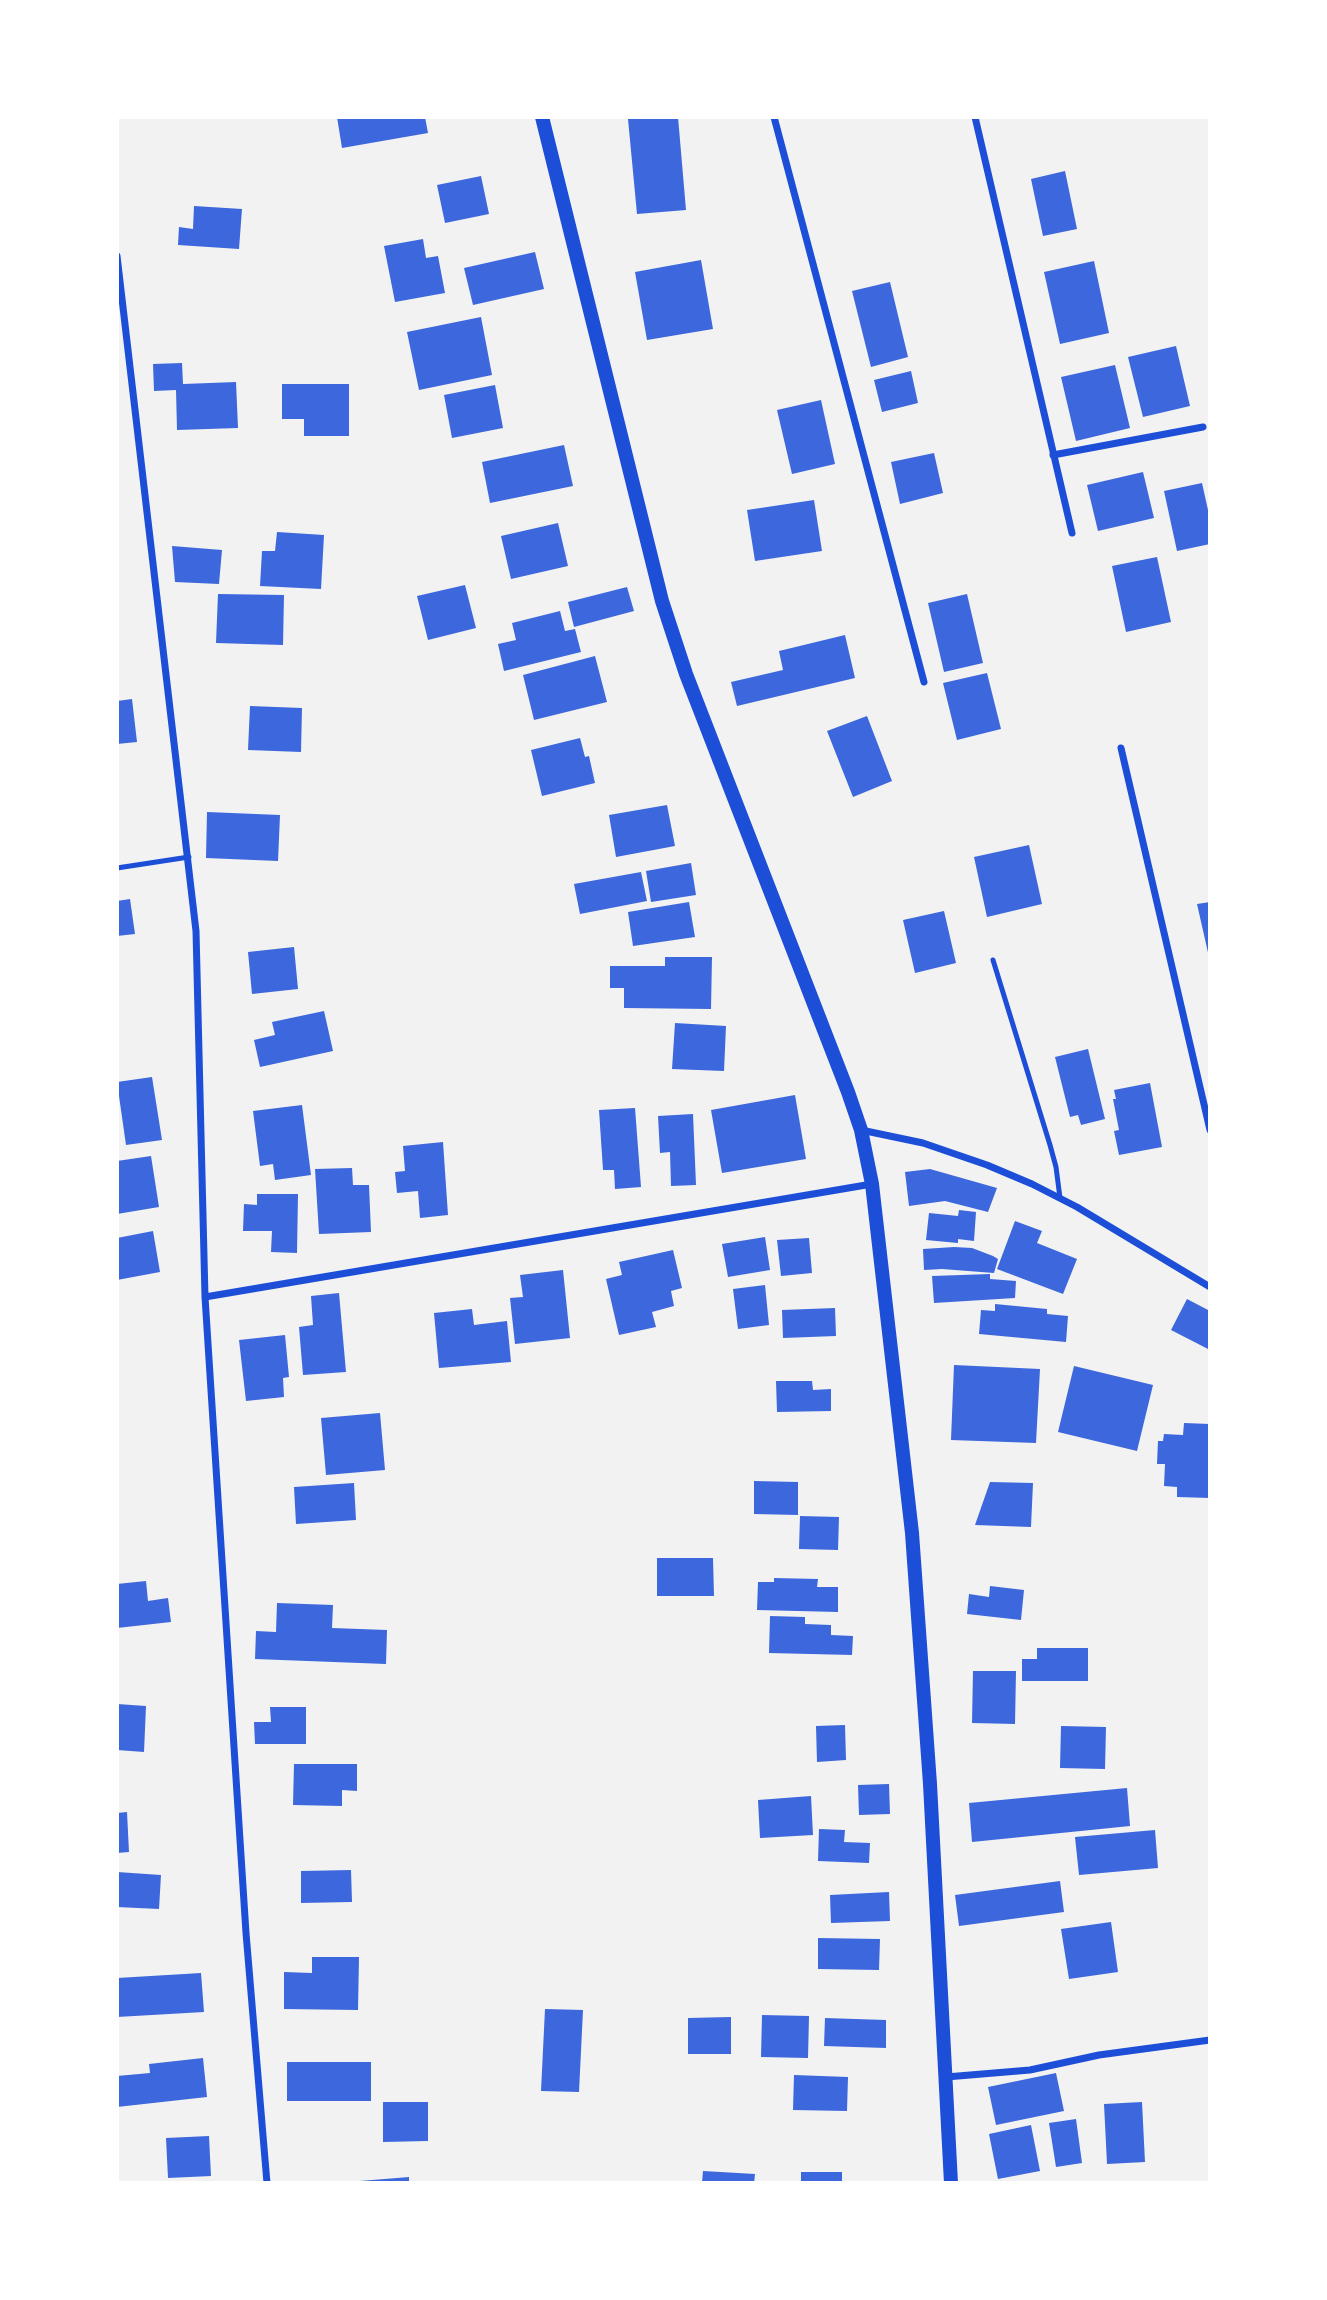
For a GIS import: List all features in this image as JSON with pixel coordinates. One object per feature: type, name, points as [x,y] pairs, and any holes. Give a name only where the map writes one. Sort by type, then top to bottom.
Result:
[{"type":"main road","points":[[542,117],[662,601],[686,674],[848,1092],[872,1184],[912,1534],[930,1784],[951,2183]]},
{"type":"street","points":[[774,117],[924,682]]},
{"type":"street","points":[[975,117],[1072,533]]},
{"type":"street","points":[[117,256],[196,931],[205,1297],[245,1919],[267,2183]]},
{"type":"street","points":[[1053,456],[1203,426]]},
{"type":"street","points":[[1121,748],[1210,1130]]},
{"type":"street","points":[[860,1130],[885,1134],[948,1152],[1009,1174],[1060,1198],[1210,1287]]},
{"type":"street","points":[[205,1297],[872,1184]]},
{"type":"street","points":[[946,2077],[1030,2070],[1099,2055],[1210,2040]]},
{"type":"lane","points":[[117,868],[189,857]]},
{"type":"lane","points":[[993,960],[1050,1145],[1060,1198]]},
{"type":"building","points":[[337,117],[425,117],[428,133],[342,148]]},
{"type":"building","points":[[678,117],[686,210],[637,214],[628,119]]},
{"type":"building","points":[[1065,171],[1077,229],[1043,236],[1031,179]]},
{"type":"building","points":[[481,176],[489,214],[445,223],[437,185]]},
{"type":"building","points":[[194,206],[242,209],[239,249],[178,245],[179,227],[193,229]]},
{"type":"building","points":[[423,239],[426,258],[438,256],[445,293],[395,302],[384,246]]},
{"type":"building","points":[[535,252],[544,289],[473,305],[464,268]]},
{"type":"building","points":[[701,260],[713,329],[647,340],[635,272]]},
{"type":"building","points":[[1094,261],[1109,333],[1060,344],[1044,272]]},
{"type":"building","points":[[890,282],[908,357],[871,367],[852,291]]},
{"type":"building","points":[[481,317],[492,375],[419,390],[407,332]]},
{"type":"building","points":[[1176,346],[1190,406],[1143,417],[1128,357]]},
{"type":"building","points":[[182,363],[183,384],[236,382],[238,428],[177,430],[176,390],[154,391],[153,364]]},
{"type":"building","points":[[1115,365],[1130,428],[1076,441],[1061,377]]},
{"type":"building","points":[[911,371],[918,403],[882,412],[874,380]]},
{"type":"building","points":[[282,384],[349,384],[349,436],[304,436],[304,419],[282,419]]},
{"type":"building","points":[[495,385],[503,428],[452,438],[444,395]]},
{"type":"building","points":[[821,400],[835,464],[792,474],[777,410]]},
{"type":"building","points":[[564,445],[573,486],[490,503],[482,462]]},
{"type":"building","points":[[934,453],[943,493],[900,504],[891,462]]},
{"type":"building","points":[[1143,472],[1154,518],[1098,531],[1087,485]]},
{"type":"building","points":[[1202,483],[1210,519],[1210,544],[1177,551],[1164,491]]},
{"type":"building","points":[[814,500],[822,551],[755,561],[747,510]]},
{"type":"building","points":[[558,523],[568,566],[511,579],[501,536]]},
{"type":"building","points":[[277,532],[324,535],[321,589],[260,586],[262,551],[275,551]]},
{"type":"building","points":[[172,546],[222,550],[219,584],[175,582]]},
{"type":"building","points":[[1157,557],[1171,622],[1126,632],[1112,566]]},
{"type":"building","points":[[465,585],[476,628],[428,640],[417,596]]},
{"type":"building","points":[[627,587],[634,611],[574,627],[568,602]]},
{"type":"building","points":[[218,594],[284,595],[283,645],[216,643]]},
{"type":"building","points":[[967,594],[983,663],[944,672],[928,603]]},
{"type":"building","points":[[560,611],[565,631],[575,629],[581,652],[504,671],[498,644],[516,640],[512,623]]},
{"type":"building","points":[[845,635],[855,678],[737,706],[731,682],[783,670],[779,651]]},
{"type":"building","points":[[595,656],[607,702],[534,720],[523,675]]},
{"type":"building","points":[[987,673],[1001,729],[957,740],[943,683]]},
{"type":"building","points":[[132,699],[137,742],[117,744],[117,701]]},
{"type":"building","points":[[250,706],[302,708],[301,752],[248,750]]},
{"type":"building","points":[[867,716],[892,781],[853,797],[827,731]]},
{"type":"building","points":[[580,738],[585,757],[589,756],[595,783],[542,796],[531,750]]},
{"type":"building","points":[[667,805],[675,846],[616,857],[609,815]]},
{"type":"building","points":[[207,812],[280,815],[278,861],[206,858]]},
{"type":"building","points":[[1029,845],[1042,904],[987,917],[974,857]]},
{"type":"building","points":[[691,863],[696,895],[651,902],[646,871]]},
{"type":"building","points":[[641,872],[647,901],[580,914],[574,884]]},
{"type":"building","points":[[130,899],[135,934],[117,936],[117,901]]},
{"type":"building","points":[[689,902],[695,937],[633,946],[628,912]]},
{"type":"building","points":[[1210,902],[1210,957],[1209,957],[1197,904]]},
{"type":"building","points":[[944,911],[956,963],[915,973],[903,920]]},
{"type":"building","points":[[294,947],[298,989],[252,994],[248,952]]},
{"type":"building","points":[[665,957],[712,957],[711,1009],[624,1008],[624,988],[610,988],[610,966],[665,966]]},
{"type":"building","points":[[324,1011],[333,1051],[260,1067],[254,1040],[275,1035],[272,1022]]},
{"type":"building","points":[[675,1023],[726,1026],[724,1071],[672,1069]]},
{"type":"building","points":[[1088,1049],[1105,1119],[1081,1125],[1078,1115],[1070,1117],[1055,1057]]},
{"type":"building","points":[[152,1077],[162,1140],[126,1145],[117,1082]]},
{"type":"building","points":[[1150,1083],[1162,1147],[1119,1155],[1114,1131],[1119,1130],[1113,1099],[1116,1099],[1114,1090]]},
{"type":"building","points":[[795,1095],[806,1159],[722,1173],[711,1110]]},
{"type":"building","points":[[302,1105],[311,1175],[275,1180],[273,1164],[260,1166],[253,1111]]},
{"type":"building","points":[[635,1108],[641,1187],[615,1189],[614,1170],[603,1170],[599,1110]]},
{"type":"building","points":[[693,1114],[696,1185],[671,1186],[670,1152],[660,1153],[658,1116]]},
{"type":"building","points":[[443,1142],[448,1215],[420,1218],[418,1191],[397,1193],[395,1172],[405,1171],[403,1146]]},
{"type":"building","points":[[151,1156],[159,1207],[117,1214],[117,1161]]},
{"type":"building","points":[[352,1168],[353,1185],[369,1185],[371,1232],[319,1234],[315,1169]]},
{"type":"building","points":[[930,1169],[997,1188],[988,1212],[945,1201],[909,1206],[905,1172]]},
{"type":"building","points":[[257,1194],[298,1194],[297,1253],[271,1252],[272,1231],[243,1231],[244,1204],[257,1205]]},
{"type":"building","points":[[959,1210],[976,1212],[974,1241],[958,1239],[958,1243],[926,1240],[929,1213],[958,1216]]},
{"type":"building","points":[[1015,1221],[1042,1231],[1037,1243],[1077,1259],[1063,1294],[997,1269]]},
{"type":"building","points":[[153,1231],[160,1272],[117,1280],[117,1238]]},
{"type":"building","points":[[765,1237],[770,1270],[728,1277],[722,1244]]},
{"type":"building","points":[[809,1238],[812,1273],[781,1276],[777,1240]]},
{"type":"building","points":[[972,1248],[998,1259],[994,1273],[924,1270],[923,1249]]},
{"type":"building","points":[[673,1250],[682,1288],[671,1291],[674,1306],[652,1312],[656,1327],[619,1335],[606,1279],[622,1275],[619,1262]]},
{"type":"building","points":[[563,1270],[570,1338],[515,1344],[510,1298],[523,1297],[520,1275]]},
{"type":"building","points":[[990,1274],[990,1279],[1016,1281],[1015,1298],[934,1303],[932,1276]]},
{"type":"building","points":[[765,1285],[769,1325],[738,1329],[733,1289]]},
{"type":"building","points":[[339,1293],[346,1372],[303,1375],[299,1327],[313,1325],[311,1296]]},
{"type":"building","points":[[1187,1299],[1210,1311],[1208,1349],[1171,1330]]},
{"type":"building","points":[[995,1304],[1047,1309],[1047,1314],[1068,1316],[1066,1342],[979,1334],[981,1310],[995,1311]]},
{"type":"building","points":[[835,1308],[836,1336],[783,1338],[782,1310]]},
{"type":"building","points":[[472,1309],[474,1325],[507,1321],[511,1362],[439,1368],[434,1313]]},
{"type":"building","points":[[285,1335],[289,1377],[283,1378],[284,1397],[246,1401],[239,1340]]},
{"type":"building","points":[[954,1365],[1040,1369],[1036,1443],[951,1440]]},
{"type":"building","points":[[1074,1366],[1153,1385],[1137,1451],[1058,1432]]},
{"type":"building","points":[[776,1381],[812,1381],[813,1390],[831,1389],[831,1411],[777,1412]]},
{"type":"building","points":[[380,1413],[385,1470],[326,1475],[321,1418]]},
{"type":"building","points":[[1184,1423],[1210,1424],[1210,1498],[1177,1497],[1177,1487],[1164,1486],[1165,1464],[1157,1464],[1158,1441],[1163,1441],[1164,1434],[1183,1435]]},
{"type":"building","points":[[754,1481],[798,1482],[798,1515],[754,1514]]},
{"type":"building","points":[[990,1482],[1033,1483],[1031,1527],[975,1525]]},
{"type":"building","points":[[354,1483],[356,1520],[296,1524],[294,1487]]},
{"type":"building","points":[[800,1516],[839,1517],[838,1550],[799,1549]]},
{"type":"building","points":[[657,1558],[713,1558],[714,1596],[657,1596]]},
{"type":"building","points":[[774,1578],[818,1579],[817,1587],[838,1587],[838,1612],[757,1610],[758,1582],[774,1582]]},
{"type":"building","points":[[146,1581],[148,1601],[168,1598],[171,1622],[117,1628],[117,1584]]},
{"type":"building","points":[[990,1586],[1024,1590],[1021,1620],[967,1614],[969,1594],[989,1597]]},
{"type":"building","points":[[277,1603],[333,1605],[332,1628],[387,1630],[386,1664],[255,1659],[256,1631],[276,1632]]},
{"type":"building","points":[[770,1616],[805,1617],[805,1624],[831,1625],[831,1635],[853,1636],[852,1655],[769,1653]]},
{"type":"building","points":[[1037,1648],[1088,1648],[1088,1681],[1022,1681],[1022,1659],[1037,1659]]},
{"type":"building","points":[[973,1671],[1016,1671],[1015,1724],[972,1723]]},
{"type":"building","points":[[117,1704],[146,1706],[144,1752],[117,1750]]},
{"type":"building","points":[[270,1707],[306,1707],[306,1744],[255,1744],[254,1722],[271,1722]]},
{"type":"building","points":[[845,1725],[846,1760],[817,1762],[816,1726]]},
{"type":"building","points":[[1061,1726],[1106,1727],[1105,1769],[1060,1768]]},
{"type":"building","points":[[294,1764],[357,1764],[357,1791],[342,1790],[342,1806],[293,1805]]},
{"type":"building","points":[[889,1784],[890,1814],[859,1815],[858,1785]]},
{"type":"building","points":[[1127,1788],[1130,1826],[972,1842],[969,1803]]},
{"type":"building","points":[[811,1796],[813,1835],[760,1838],[758,1800]]},
{"type":"building","points":[[127,1812],[129,1852],[117,1853],[117,1813]]},
{"type":"building","points":[[819,1829],[845,1830],[844,1842],[870,1843],[869,1863],[818,1861]]},
{"type":"building","points":[[1155,1830],[1158,1868],[1079,1875],[1075,1837]]},
{"type":"building","points":[[351,1870],[352,1902],[301,1903],[301,1871]]},
{"type":"building","points":[[117,1872],[161,1875],[159,1909],[117,1907]]},
{"type":"building","points":[[1060,1881],[1064,1912],[959,1926],[955,1895]]},
{"type":"building","points":[[889,1892],[890,1921],[831,1923],[830,1895]]},
{"type":"building","points":[[1111,1922],[1118,1972],[1069,1979],[1061,1929]]},
{"type":"building","points":[[818,1938],[880,1939],[879,1970],[818,1969]]},
{"type":"building","points":[[312,1957],[359,1957],[358,2010],[284,2009],[284,1972],[312,1973]]},
{"type":"building","points":[[201,1973],[204,2012],[117,2017],[117,1978]]},
{"type":"building","points":[[545,2009],[583,2010],[579,2092],[541,2091]]},
{"type":"building","points":[[762,2015],[809,2016],[808,2058],[761,2057]]},
{"type":"building","points":[[731,2017],[731,2054],[688,2054],[688,2018]]},
{"type":"building","points":[[825,2018],[886,2020],[886,2048],[824,2046]]},
{"type":"building","points":[[203,2058],[207,2097],[117,2107],[117,2076],[150,2073],[149,2064]]},
{"type":"building","points":[[287,2062],[371,2062],[371,2101],[287,2101]]},
{"type":"building","points":[[1056,2073],[1064,2111],[996,2125],[988,2087]]},
{"type":"building","points":[[794,2075],[848,2077],[847,2111],[793,2110]]},
{"type":"building","points":[[383,2102],[428,2102],[428,2141],[383,2142]]},
{"type":"building","points":[[1142,2102],[1145,2162],[1107,2164],[1104,2104]]},
{"type":"building","points":[[1076,2119],[1082,2163],[1056,2167],[1049,2123]]},
{"type":"building","points":[[1031,2125],[1040,2171],[998,2179],[989,2134]]},
{"type":"building","points":[[209,2136],[211,2176],[168,2178],[166,2138]]},
{"type":"building","points":[[703,2171],[755,2174],[754,2183],[702,2183]]},
{"type":"building","points":[[801,2172],[842,2172],[842,2183],[801,2183]]},
{"type":"building","points":[[409,2177],[409,2183],[360,2183],[360,2181]]}]
